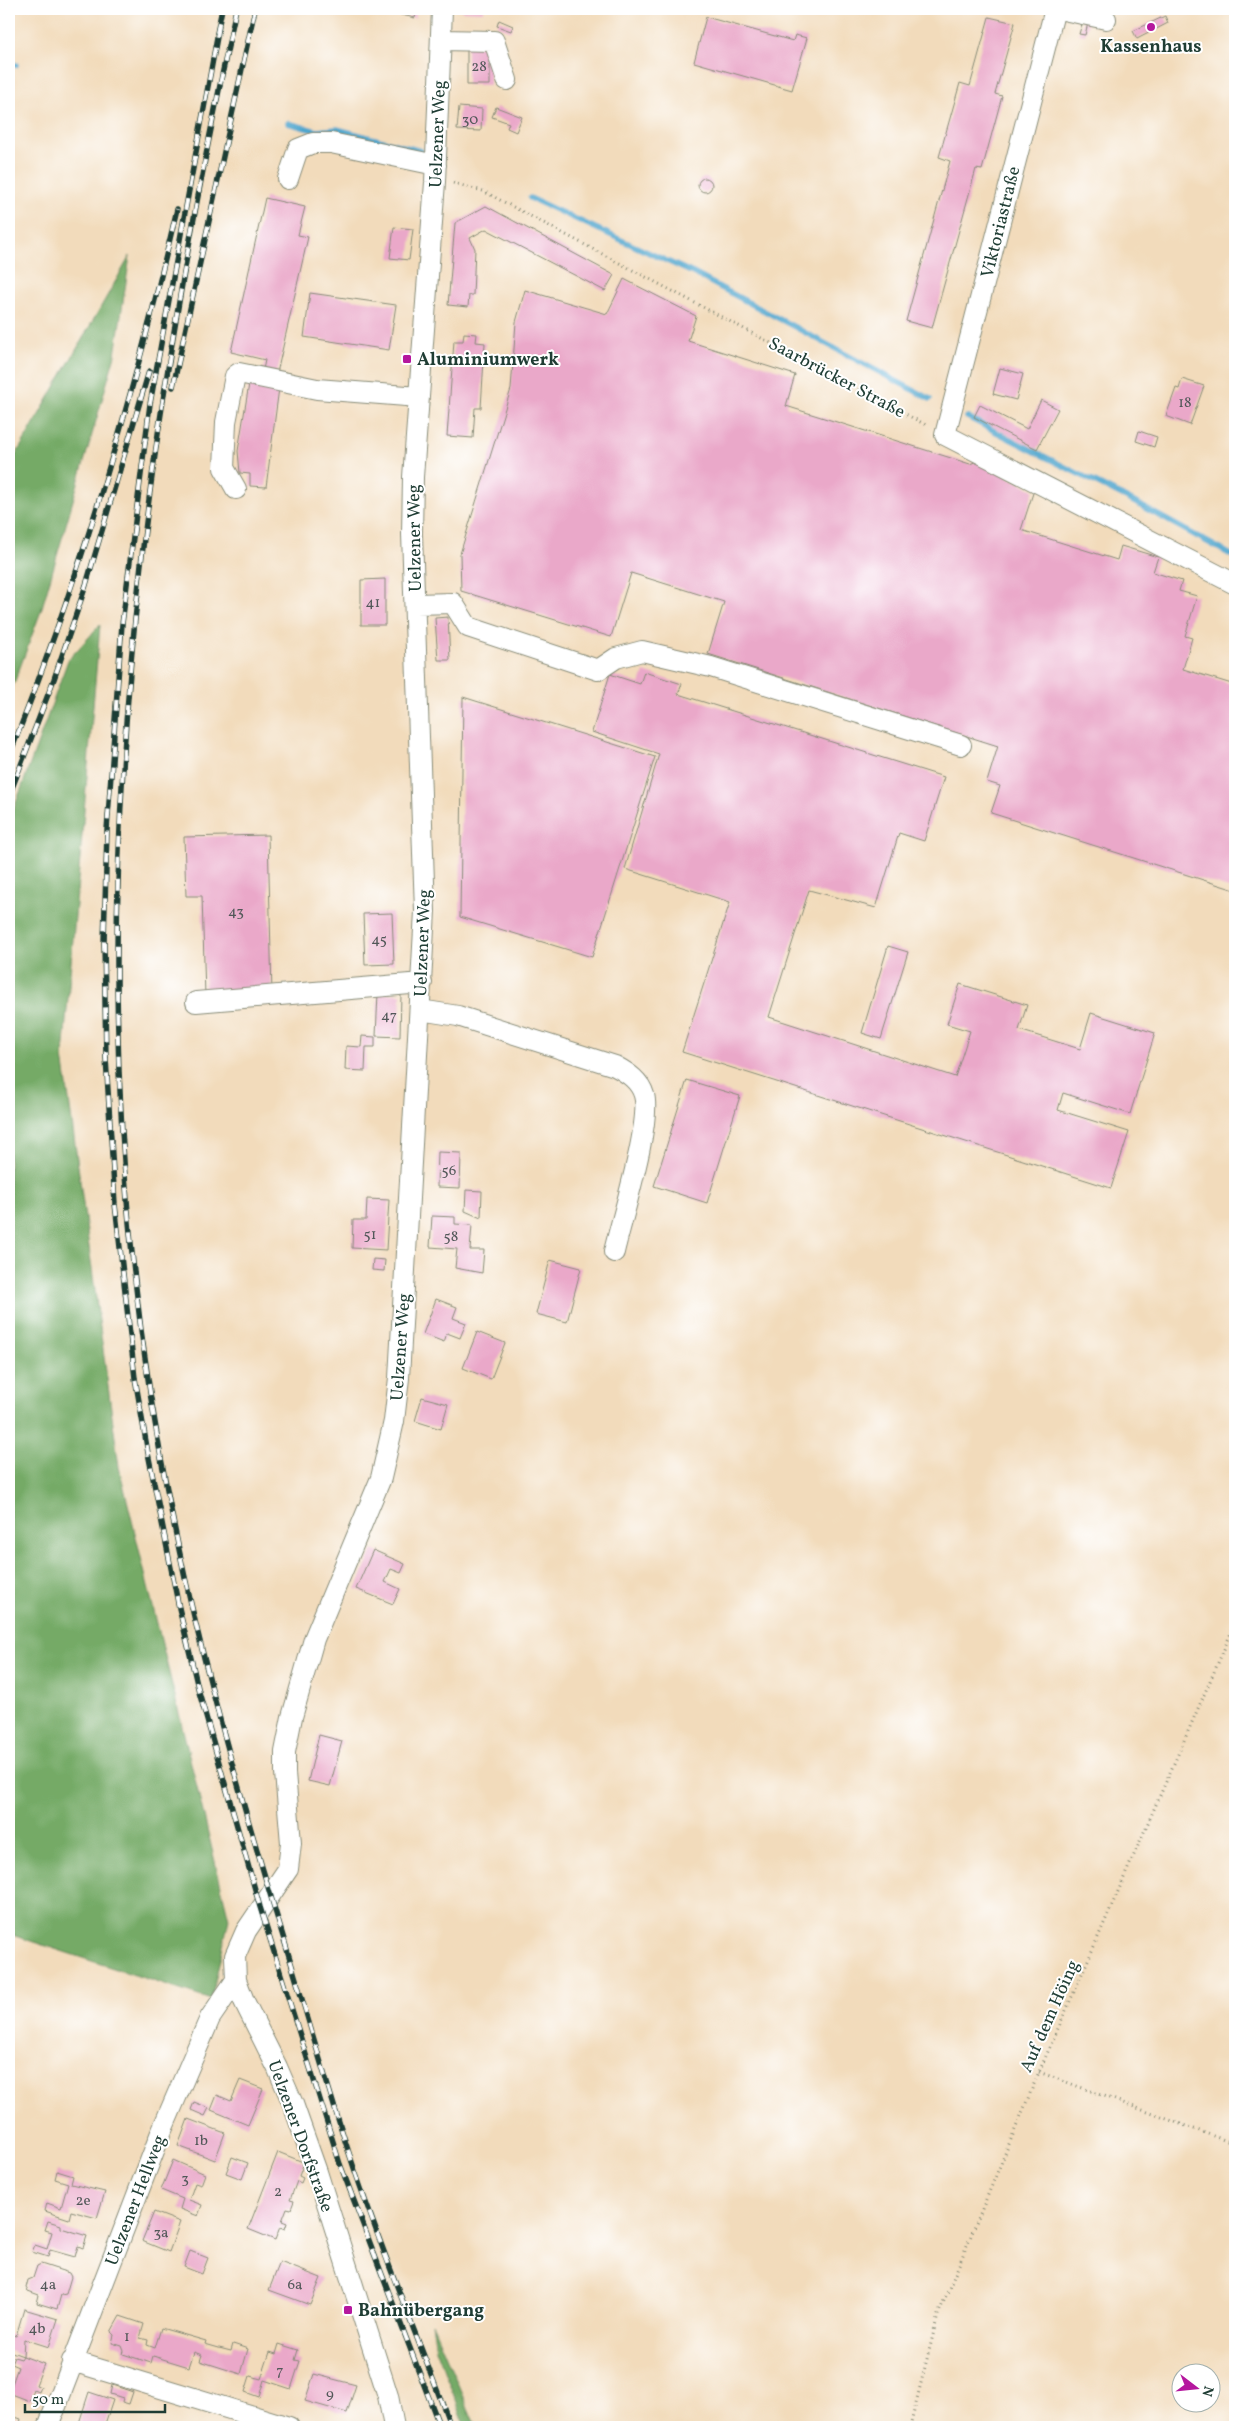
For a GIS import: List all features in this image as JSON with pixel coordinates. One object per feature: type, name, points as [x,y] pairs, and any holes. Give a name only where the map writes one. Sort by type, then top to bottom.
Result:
[{"type":"street","name":"Uelzener Weg","points":[[290,1858],[285,1752],[300,1682],[314,1639],[381,1478],[394,1421],[426,911],[412,534],[419,397],[435,174],[442,9]]},
{"type":"street","name":"Viktoriastraße","points":[[945,435],[1055,9]]},
{"type":"street","points":[[1059,9],[1106,19]]},
{"type":"street","points":[[440,40],[494,41],[508,80]]},
{"type":"street","points":[[288,180],[298,149],[313,143],[331,143],[435,174]]},
{"type":"street","points":[[236,489],[224,468],[226,422],[235,376],[239,373],[317,389],[419,397]]},
{"type":"street","points":[[945,435],[1235,584]]},
{"type":"street","points":[[415,604],[453,602],[468,627],[598,670],[616,658],[642,651],[711,667],[961,745]]},
{"type":"street","points":[[196,1002],[422,983]]},
{"type":"street","points":[[420,1010],[458,1016],[616,1066],[627,1072],[641,1087],[646,1109],[643,1132],[614,1252]]},
{"type":"street","name":"Uelzener Dorfstraße","points":[[290,1858],[282,1880],[260,1907],[240,1944],[235,1956],[236,1980],[244,2001],[293,2104],[317,2172],[388,2396],[394,2427]]},
{"type":"street","name":"Uelzener Hellweg","points":[[48,2427],[165,2121],[210,2018],[236,1980]]},
{"type":"street","points":[[72,2361],[289,2427]]},
{"type":"path","name":"Saarbrücker Straße","points":[[435,174],[456,184],[483,191],[945,435]]},
{"type":"path","name":"Auf dem Höing","points":[[910,2427],[938,2315],[1039,2072],[1235,1624]]},
{"type":"path","points":[[1039,2072],[1235,2144]]},
{"type":"green space","points":[[130,256],[115,355],[41,611],[9,697],[9,467]]},
{"type":"green space","points":[[100,625],[63,1056],[119,1467],[229,1919],[211,2000],[9,1934],[9,822],[68,660]]},
{"type":"green space","points":[[432,2323],[476,2427],[466,2427],[436,2349]]},
{"type":"building","points":[[375,9],[417,9],[415,18]]},
{"type":"building","points":[[461,9],[483,9],[483,12],[461,11]]},
{"type":"building","name":"Kassenhaus","points":[[1165,16],[1168,23],[1137,39],[1133,31]]},
{"type":"building","points":[[706,17],[793,41],[795,35],[807,38],[792,90],[694,62]]},
{"type":"building","points":[[989,17],[1015,23],[995,94],[1002,96],[982,170],[976,169],[932,328],[906,321],[950,161],[939,157],[960,83],[970,86]]},
{"type":"building","points":[[1084,17],[1089,19],[1085,35],[1079,34]]},
{"type":"building","points":[[499,20],[513,26],[511,31],[497,26]]},
{"type":"building","points":[[467,46],[490,46],[490,85],[467,85]]},
{"type":"building","points":[[459,107],[482,109],[481,131],[457,130]]},
{"type":"building","points":[[496,107],[522,117],[516,132],[507,128],[509,123],[492,117]]},
{"type":"building","points":[[702,178],[708,178],[712,185],[708,192],[702,192],[698,188],[698,182]]},
{"type":"building","points":[[265,198],[305,207],[298,235],[308,237],[277,373],[263,370],[265,360],[231,352]]},
{"type":"building","points":[[486,206],[614,275],[605,291],[486,229],[470,238],[475,249],[473,295],[469,295],[468,307],[448,305],[455,223]]},
{"type":"building","points":[[394,227],[413,229],[409,260],[390,258]]},
{"type":"building","points":[[624,279],[696,316],[688,341],[795,375],[786,406],[970,464],[977,461],[1034,490],[1021,530],[1117,560],[1121,546],[1158,557],[1153,572],[1182,581],[1179,591],[1197,596],[1185,636],[1192,638],[1183,669],[1235,685],[1235,890],[991,813],[1000,786],[987,782],[998,746],[708,654],[724,602],[631,573],[611,637],[461,591],[460,554],[511,389],[516,322],[525,290],[607,314]]},
{"type":"building","points":[[310,293],[396,305],[389,350],[304,337]]},
{"type":"building","points":[[464,333],[477,334],[476,342],[485,343],[481,408],[475,408],[473,438],[447,436],[454,341],[463,341]]},
{"type":"building","points":[[1000,368],[1023,374],[1016,400],[993,394]]},
{"type":"building","points":[[1182,379],[1204,386],[1190,425],[1166,416],[1176,388],[1179,389]]},
{"type":"building","points":[[249,384],[279,388],[266,487],[250,486],[250,474],[240,473],[238,451]]},
{"type":"building","points":[[1041,400],[1058,409],[1037,449],[974,417],[980,405],[1027,429]]},
{"type":"building","points":[[1139,431],[1157,437],[1154,447],[1136,441]]},
{"type":"building","points":[[385,579],[385,625],[361,625],[361,580]]},
{"type":"building","points":[[448,617],[450,660],[438,660],[435,618]]},
{"type":"building","points":[[644,672],[682,684],[678,694],[944,777],[924,841],[899,833],[876,908],[809,890],[769,1017],[955,1077],[970,1031],[947,1024],[960,984],[1027,1005],[1019,1030],[1080,1049],[1091,1013],[1155,1033],[1130,1114],[1063,1093],[1058,1110],[1129,1132],[1111,1188],[682,1052],[730,902],[625,869],[659,754],[592,732],[610,674],[640,684]]},
{"type":"building","points":[[463,697],[655,757],[592,957],[460,917]]},
{"type":"building","points":[[268,835],[272,994],[205,996],[202,896],[186,896],[184,837]]},
{"type":"building","points":[[392,913],[394,964],[365,965],[363,914]]},
{"type":"building","points":[[888,946],[908,952],[881,1039],[862,1033]]},
{"type":"building","points":[[378,993],[401,994],[400,1037],[376,1036]]},
{"type":"building","points":[[362,1036],[375,1037],[375,1047],[366,1047],[365,1071],[345,1070],[346,1046],[361,1047]]},
{"type":"building","points":[[687,1080],[740,1096],[707,1203],[654,1186]]},
{"type":"building","points":[[438,1152],[461,1153],[460,1188],[437,1187]]},
{"type":"building","points":[[466,1190],[482,1191],[481,1218],[465,1211]]},
{"type":"building","points":[[367,1199],[389,1200],[386,1250],[352,1248],[353,1220],[366,1220]]},
{"type":"building","points":[[432,1216],[455,1217],[455,1224],[472,1225],[470,1250],[484,1250],[482,1273],[455,1268],[457,1249],[430,1247]]},
{"type":"building","points":[[373,1259],[385,1260],[384,1271],[372,1270]]},
{"type":"building","points":[[550,1260],[581,1268],[567,1322],[536,1314]]},
{"type":"building","points":[[436,1299],[457,1307],[453,1318],[466,1323],[460,1338],[447,1333],[444,1342],[423,1334]]},
{"type":"building","points":[[477,1332],[505,1343],[491,1379],[463,1368]]},
{"type":"building","points":[[422,1397],[448,1404],[441,1429],[415,1421]]},
{"type":"building","points":[[373,1550],[405,1564],[401,1573],[391,1569],[385,1582],[400,1589],[393,1604],[356,1589]]},
{"type":"building","points":[[319,1735],[342,1741],[330,1786],[308,1781]]},
{"type":"building","points":[[240,2080],[263,2089],[248,2125],[211,2110],[217,2095],[231,2101]]},
{"type":"building","points":[[194,2102],[209,2108],[205,2116],[191,2110]]},
{"type":"building","points":[[188,2119],[225,2133],[215,2160],[178,2146]]},
{"type":"building","points":[[278,2152],[303,2162],[299,2176],[303,2178],[301,2183],[297,2181],[290,2200],[294,2201],[291,2209],[287,2208],[282,2221],[287,2223],[285,2229],[280,2227],[275,2240],[248,2229]]},
{"type":"building","points":[[232,2157],[248,2163],[242,2179],[226,2173]]},
{"type":"building","points":[[173,2160],[205,2174],[201,2185],[195,2183],[189,2200],[202,2205],[198,2216],[180,2209],[183,2199],[161,2190]]},
{"type":"building","points":[[57,2171],[73,2176],[71,2184],[105,2192],[97,2218],[71,2211],[69,2219],[45,2211],[47,2203],[61,2208],[68,2183],[55,2179]]},
{"type":"building","points":[[154,2212],[180,2222],[169,2252],[142,2241]]},
{"type":"building","points":[[48,2221],[61,2225],[61,2228],[87,2236],[83,2248],[78,2246],[75,2257],[50,2250],[48,2257],[32,2252],[35,2245],[47,2249],[52,2232],[45,2230]]},
{"type":"building","points":[[190,2251],[208,2258],[202,2274],[184,2267]]},
{"type":"building","points":[[280,2262],[321,2278],[310,2305],[269,2290]]},
{"type":"building","points":[[41,2264],[69,2273],[71,2277],[66,2294],[61,2295],[57,2309],[37,2303],[39,2295],[28,2291],[26,2288],[28,2280],[33,2278],[37,2266]]},
{"type":"building","points":[[24,2309],[58,2319],[49,2347],[24,2339],[23,2356],[9,2351],[9,2334],[16,2336]]},
{"type":"building","points":[[120,2316],[144,2324],[140,2338],[148,2340],[147,2345],[155,2348],[161,2328],[206,2341],[205,2344],[231,2351],[233,2344],[248,2349],[241,2374],[200,2361],[202,2355],[194,2352],[189,2367],[153,2356],[151,2363],[123,2354],[122,2346],[112,2343],[114,2335],[111,2332]]},
{"type":"building","points":[[279,2344],[298,2350],[295,2360],[300,2361],[291,2389],[264,2380],[259,2397],[245,2392],[250,2376],[261,2379],[270,2352],[276,2354]]},
{"type":"building","points":[[23,2356],[44,2364],[36,2385],[41,2387],[39,2392],[34,2390],[30,2401],[9,2393],[18,2367],[11,2364],[14,2357],[21,2359]]},
{"type":"building","points":[[314,2374],[356,2385],[347,2413],[305,2401]]},
{"type":"building","points":[[112,2385],[133,2392],[129,2404],[122,2402],[123,2398],[110,2394]]},
{"type":"building","points":[[89,2392],[113,2400],[104,2427],[94,2427],[79,2423]]},
{"type":"building","points":[[9,2415],[21,2419],[19,2427],[9,2427]]},
{"type":"waterway","points":[[9,63],[16,65]]},
{"type":"waterway","points":[[288,123],[317,131],[337,129],[421,151]]},
{"type":"waterway","points":[[530,198],[693,273],[930,399]]},
{"type":"waterway","points":[[967,417],[1132,501],[1235,557]]},
{"type":"railway","points":[[217,33],[222,9]]},
{"type":"railway","points":[[236,9],[207,147],[159,426],[141,566],[127,707],[119,849],[117,990],[125,1180],[141,1329],[164,1476],[186,1581],[213,1693],[260,1859],[351,2159],[387,2260],[451,2427]]},
{"type":"railway","points":[[173,387],[255,9]]},
{"type":"railway","points":[[219,26],[150,404],[122,624],[107,830],[104,943],[106,1058],[115,1204],[135,1378],[179,1608],[199,1692],[260,1907],[340,2164],[440,2427]]},
{"type":"railway","points":[[9,756],[59,622],[104,486],[143,348],[177,209]]},
{"type":"railway","points":[[9,796],[54,679],[86,585],[149,371]]},
{"type":"place","name":"Kassenhaus","points":[[1151,27]]},
{"type":"place","name":"Aluminiumwerk","points":[[407,359]]},
{"type":"place","name":"Bahnübergang","points":[[348,2310]]}]
